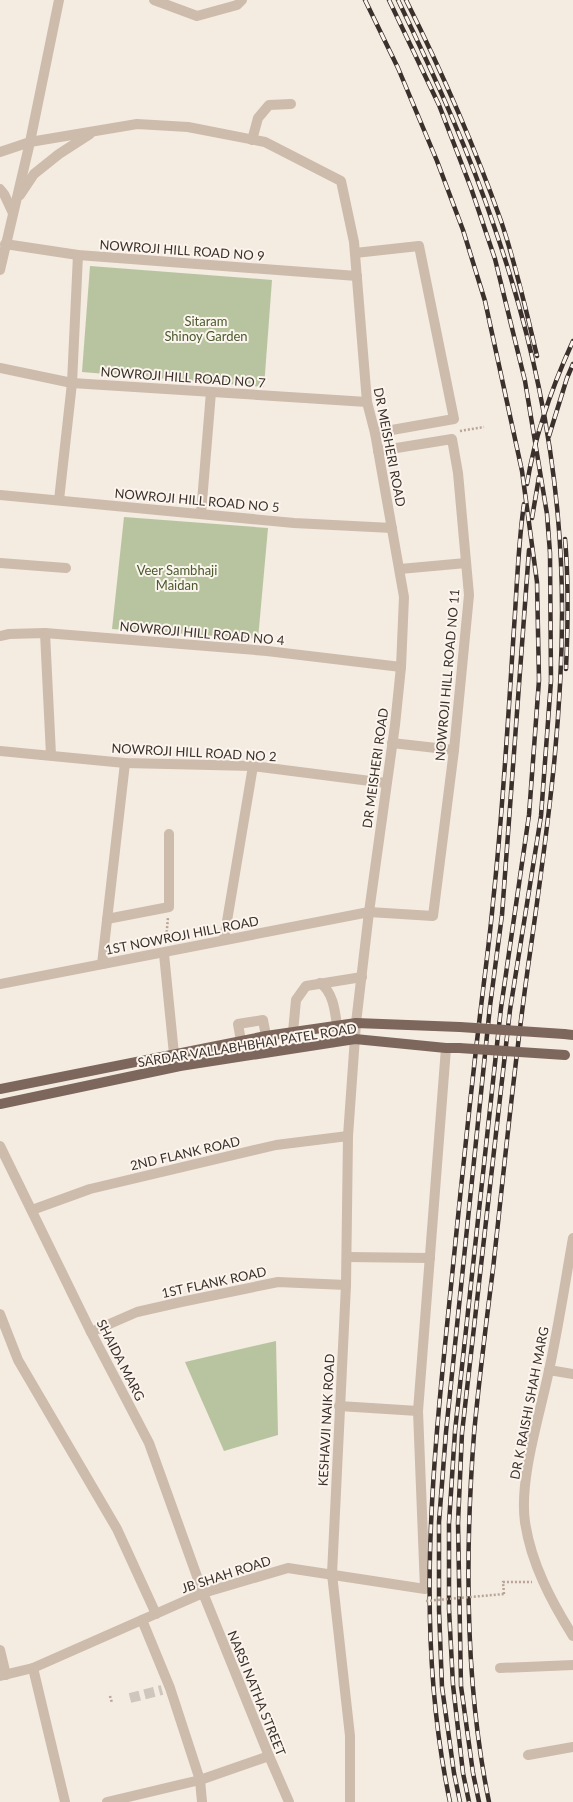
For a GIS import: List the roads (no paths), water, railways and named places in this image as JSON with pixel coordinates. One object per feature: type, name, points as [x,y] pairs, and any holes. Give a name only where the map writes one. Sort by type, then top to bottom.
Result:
[{"type":"main road","name":"SARDAR VALLABHBHAI PATEL ROAD","points":[[0,1089],[266,1036],[356,1023],[460,1027],[569,1035]]},
{"type":"main road","name":"SARDAR VALLABHBHAI PATEL ROAD","points":[[0,1104],[180,1066],[355,1039],[446,1048],[569,1056]]},
{"type":"street","points":[[0,270],[30,142],[59,0]]},
{"type":"street","points":[[154,0],[197,16],[237,5],[242,0]]},
{"type":"street","points":[[252,140],[258,118],[269,105],[291,104]]},
{"type":"street","name":"DR MEISHERI ROAD","points":[[0,152],[30,142],[137,124],[188,127],[265,142],[341,181],[355,253],[367,402],[375,433],[404,597],[400,667],[392,743],[369,912],[355,1039]]},
{"type":"street","points":[[16,200],[34,174],[59,154],[95,131]]},
{"type":"street","points":[[0,189],[13,213]]},
{"type":"street","name":"NOWROJI HILL ROAD NO 9","points":[[5,244],[78,255],[357,276]]},
{"type":"street","points":[[355,253],[419,246],[454,419],[375,433]]},
{"type":"street","points":[[59,500],[72,383],[78,255]]},
{"type":"street","name":"NOWROJI HILL ROAD NO 7","points":[[0,368],[72,383],[367,402]]},
{"type":"street","points":[[201,514],[211,392]]},
{"type":"street","name":"NOWROJI HILL ROAD NO 11","points":[[378,451],[452,439],[458,473],[469,595],[454,750],[433,916]]},
{"type":"street","name":"NOWROJI HILL ROAD NO 5","points":[[0,495],[294,523],[392,528]]},
{"type":"street","points":[[0,563],[66,568]]},
{"type":"street","points":[[400,569],[466,563]]},
{"type":"street","points":[[45,633],[51,755]]},
{"type":"street","name":"NOWROJI HILL ROAD NO 4","points":[[0,636],[9,634],[45,633],[267,651],[400,667]]},
{"type":"street","points":[[392,743],[454,750]]},
{"type":"street","name":"NOWROJI HILL ROAD NO 2","points":[[0,751],[125,763],[253,766],[386,783]]},
{"type":"street","points":[[102,964],[125,763]]},
{"type":"street","points":[[224,939],[253,766]]},
{"type":"street","points":[[107,919],[169,907],[169,834]]},
{"type":"street","name":"1ST NOWROJI HILL ROAD","points":[[0,984],[102,964],[164,954],[224,939],[269,932],[369,912],[433,916]]},
{"type":"street","points":[[164,954],[174,1054],[180,1066]]},
{"type":"street","points":[[293,1032],[296,1000],[300,992],[306,986],[362,977]]},
{"type":"street","points":[[320,983],[326,987],[331,996],[337,1026]]},
{"type":"street","points":[[241,1041],[238,1024],[263,1020],[266,1036]]},
{"type":"street","name":"KESHAVJI NAIK ROAD","points":[[350,1802],[350,1736],[332,1574],[346,1285],[348,1136],[355,1039]]},
{"type":"street","points":[[339,1406],[418,1411],[446,1048]]},
{"type":"street","name":"2ND FLANK ROAD","points":[[32,1210],[90,1189],[276,1145],[348,1136]]},
{"type":"street","name":"SHAIDA MARG","points":[[0,1146],[91,1332],[149,1443],[203,1593]]},
{"type":"street","name":"DR K RAISHI SHAH MARG","points":[[573,1238],[549,1370],[525,1479],[525,1521],[534,1560],[553,1602],[573,1636]]},
{"type":"street","points":[[347,1257],[430,1258]]},
{"type":"street","name":"1ST FLANK ROAD","points":[[91,1332],[137,1312],[278,1282],[346,1285]]},
{"type":"street","points":[[0,1314],[18,1360],[117,1530],[156,1614]]},
{"type":"street","points":[[549,1370],[573,1374]]},
{"type":"street","name":"JB SHAH ROAD","points":[[3,1676],[33,1668],[203,1593],[288,1568],[425,1589],[418,1411]]},
{"type":"street","name":"NARSI NATHA STREET","points":[[203,1593],[268,1756],[289,1802]]},
{"type":"street","points":[[142,1620],[200,1780],[202,1802]]},
{"type":"street","points":[[0,1650],[3,1676]]},
{"type":"street","points":[[500,1668],[573,1665]]},
{"type":"street","points":[[33,1668],[65,1802]]},
{"type":"street","points":[[528,1755],[573,1747]]},
{"type":"street","points":[[107,1802],[200,1780],[268,1756]]},
{"type":"tunnel","points":[[130,1698],[162,1690]]},
{"type":"railway","points":[[365,0],[398,68],[437,161],[463,230],[485,301],[522,471],[537,582],[539,680],[529,815],[501,1008],[455,1431],[449,1523],[449,1609],[453,1685],[463,1773],[469,1802]]},
{"type":"railway","points":[[389,0],[439,105],[471,188],[495,259],[525,381],[547,514],[550,553],[551,681],[541,816],[510,1010],[462,1433],[458,1523],[461,1686],[473,1773],[479,1802]]},
{"type":"railway","points":[[398,0],[438,85],[474,171],[495,229],[520,310],[531,352],[548,436],[554,478],[561,563],[561,664],[554,765],[514,1080],[478,1393],[471,1479],[468,1572],[471,1666],[475,1712],[489,1802]]},
{"type":"railway","points":[[406,0],[457,109],[491,193],[511,254],[537,356]]},
{"type":"railway","points":[[527,484],[530,465],[545,411],[573,341]]},
{"type":"railway","points":[[549,436],[567,378],[573,364]]},
{"type":"railway","points":[[532,518],[539,477]]},
{"type":"railway","points":[[450,1802],[439,1740],[433,1679],[430,1616],[430,1554],[433,1492],[437,1430],[460,1194],[497,868],[519,550],[524,504]]},
{"type":"railway","points":[[565,539],[568,604],[566,669]]},
{"type":"railway","points":[[460,1802],[454,1773],[442,1687],[439,1610],[439,1522],[446,1432],[490,1006],[502,915],[529,550]]},
{"type":"park label","name":"Sitaram Shinoy Garden","points":[[206,328]]},
{"type":"park label","name":"Veer Sambhaji Maidan","points":[[177,578]]}]
